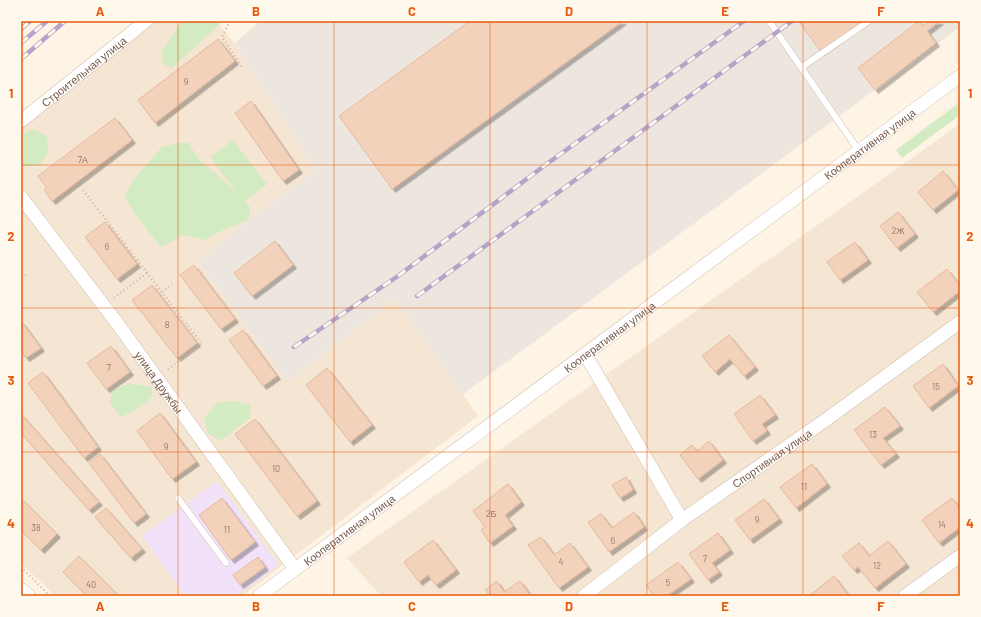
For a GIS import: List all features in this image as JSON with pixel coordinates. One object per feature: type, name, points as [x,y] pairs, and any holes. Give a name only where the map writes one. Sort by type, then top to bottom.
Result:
[{"type":"street","name":"Строительная улица","points":[[21,121],[146,21]]},
{"type":"street","name":"Кооперативная улица","points":[[259,596],[960,76]]},
{"type":"street","name":"улица Дружбы","points":[[21,197],[157,378],[295,569]]},
{"type":"street","name":"Спортивная улица","points":[[584,596],[682,520],[827,419],[960,322]]},
{"type":"street","points":[[585,354],[682,520]]},
{"type":"street","points":[[905,596],[960,556]]},
{"type":"street","points":[[21,591],[27,596]]},
{"type":"lane","points":[[769,21],[859,150]]},
{"type":"lane","points":[[802,67],[869,21]]},
{"type":"lane","points":[[178,498],[226,563]]},
{"type":"path","points":[[230,21],[222,37],[242,67]]},
{"type":"path","points":[[83,190],[202,344],[157,378]]},
{"type":"path","points":[[103,305],[147,273]]},
{"type":"path","points":[[21,276],[27,275]]},
{"type":"path","points":[[162,292],[172,284]]},
{"type":"path","points":[[21,567],[50,596]]},
{"type":"shaded area","points":[[153,21],[215,21],[235,43],[315,171],[288,382],[395,299],[478,416],[242,596],[55,596],[21,563],[21,128]]},
{"type":"shaded area","points":[[260,21],[960,21],[960,27],[462,395],[395,299],[288,382],[198,262],[249,219],[315,171],[235,43]]},
{"type":"shaded area","points":[[960,124],[960,596],[381,596],[347,558]]},
{"type":"shaded area","points":[[217,481],[279,565],[236,596],[185,596],[142,536]]},
{"type":"green space","points":[[181,21],[221,21],[220,24],[173,67],[164,65],[161,52]]},
{"type":"green space","points":[[960,102],[960,115],[902,158],[896,150]]},
{"type":"green space","points":[[34,129],[47,137],[48,153],[39,166],[22,166],[21,134]]},
{"type":"green space","points":[[233,140],[267,184],[244,201],[250,207],[249,219],[221,231],[205,240],[184,235],[161,247],[134,213],[125,197],[131,183],[161,148],[177,143],[189,143],[199,160],[221,178],[240,197],[210,157]]},
{"type":"green space","points":[[129,383],[152,387],[152,397],[136,410],[121,417],[110,403],[112,391]]},
{"type":"green space","points":[[233,401],[251,405],[250,418],[220,441],[207,432],[204,419],[217,403]]},
{"type":"building","points":[[470,21],[623,21],[392,189],[339,116]]},
{"type":"building","points":[[802,21],[863,21],[821,52],[800,23]]},
{"type":"building","points":[[919,21],[923,26],[929,21],[940,21],[927,31],[936,43],[875,90],[858,68]]},
{"type":"building","points":[[218,39],[235,61],[155,123],[138,100]]},
{"type":"building","points":[[251,101],[299,170],[283,181],[235,113]]},
{"type":"building","points":[[115,118],[132,140],[52,201],[44,190],[47,188],[38,176]]},
{"type":"building","points":[[943,171],[958,190],[933,210],[918,192]]},
{"type":"building","points":[[898,212],[915,234],[897,248],[880,226]]},
{"type":"building","points":[[105,222],[137,264],[117,279],[85,237]]},
{"type":"building","points":[[275,241],[293,265],[252,296],[234,273]]},
{"type":"building","points":[[855,242],[868,260],[840,280],[827,262]]},
{"type":"building","points":[[194,265],[235,319],[221,329],[180,275]]},
{"type":"building","points":[[947,269],[960,286],[960,291],[933,312],[917,292]]},
{"type":"building","points":[[152,285],[197,343],[177,358],[132,300]]},
{"type":"building","points":[[21,321],[41,348],[26,358],[21,351]]},
{"type":"building","points":[[243,330],[277,376],[263,386],[229,340]]},
{"type":"building","points":[[729,335],[755,367],[744,376],[730,359],[715,372],[702,356]]},
{"type":"building","points":[[111,346],[130,372],[106,389],[87,363]]},
{"type":"building","points":[[943,364],[958,386],[929,408],[913,386]]},
{"type":"building","points":[[327,368],[372,425],[350,442],[306,385]]},
{"type":"building","points":[[43,372],[98,447],[84,458],[28,383]]},
{"type":"building","points":[[760,395],[775,415],[762,424],[767,431],[753,441],[734,414]]},
{"type":"building","points":[[885,407],[900,426],[883,438],[896,454],[881,465],[854,430]]},
{"type":"building","points":[[160,413],[196,462],[172,479],[137,431]]},
{"type":"building","points":[[21,414],[99,502],[89,510],[21,433]]},
{"type":"building","points":[[255,419],[317,501],[297,516],[235,434]]},
{"type":"building","points":[[709,441],[723,460],[698,479],[680,455],[692,445],[697,451]]},
{"type":"building","points":[[100,454],[146,514],[134,523],[89,463]]},
{"type":"building","points":[[812,464],[827,484],[796,508],[780,487]]},
{"type":"building","points":[[626,477],[633,490],[620,498],[612,485]]},
{"type":"building","points":[[508,484],[521,502],[505,515],[513,526],[490,543],[481,530],[485,527],[473,511]]},
{"type":"building","points":[[21,498],[57,534],[41,550],[21,530]]},
{"type":"building","points":[[222,498],[255,542],[231,560],[199,515]]},
{"type":"building","points":[[952,498],[960,509],[960,527],[939,543],[922,520]]},
{"type":"building","points":[[764,499],[779,519],[750,540],[735,520]]},
{"type":"building","points":[[106,508],[142,549],[131,558],[95,517]]},
{"type":"building","points":[[634,512],[644,527],[609,552],[588,522],[601,514],[612,528]]},
{"type":"building","points":[[718,533],[730,550],[712,563],[719,572],[708,580],[689,554]]},
{"type":"building","points":[[541,537],[554,555],[570,543],[588,567],[559,588],[528,545]]},
{"type":"building","points":[[433,540],[456,570],[436,585],[428,575],[419,582],[404,562]]},
{"type":"building","points":[[888,541],[906,564],[875,588],[858,567],[854,570],[842,556],[859,543],[869,556]]},
{"type":"building","points":[[79,556],[118,596],[87,596],[63,572]]},
{"type":"building","points":[[258,557],[265,567],[240,585],[233,575]]},
{"type":"building","points":[[678,562],[691,579],[668,595],[669,596],[654,596],[646,585]]},
{"type":"building","points":[[834,576],[849,596],[809,596]]},
{"type":"building","points":[[497,581],[504,592],[520,581],[531,596],[490,596],[485,590]]},
{"type":"railway","points":[[21,29],[30,21]]},
{"type":"railway","points":[[21,43],[47,21]]},
{"type":"railway","points":[[21,59],[65,21]]},
{"type":"railway","points":[[294,347],[398,276],[544,166],[744,21]]},
{"type":"railway","points":[[417,296],[792,21]]}]
